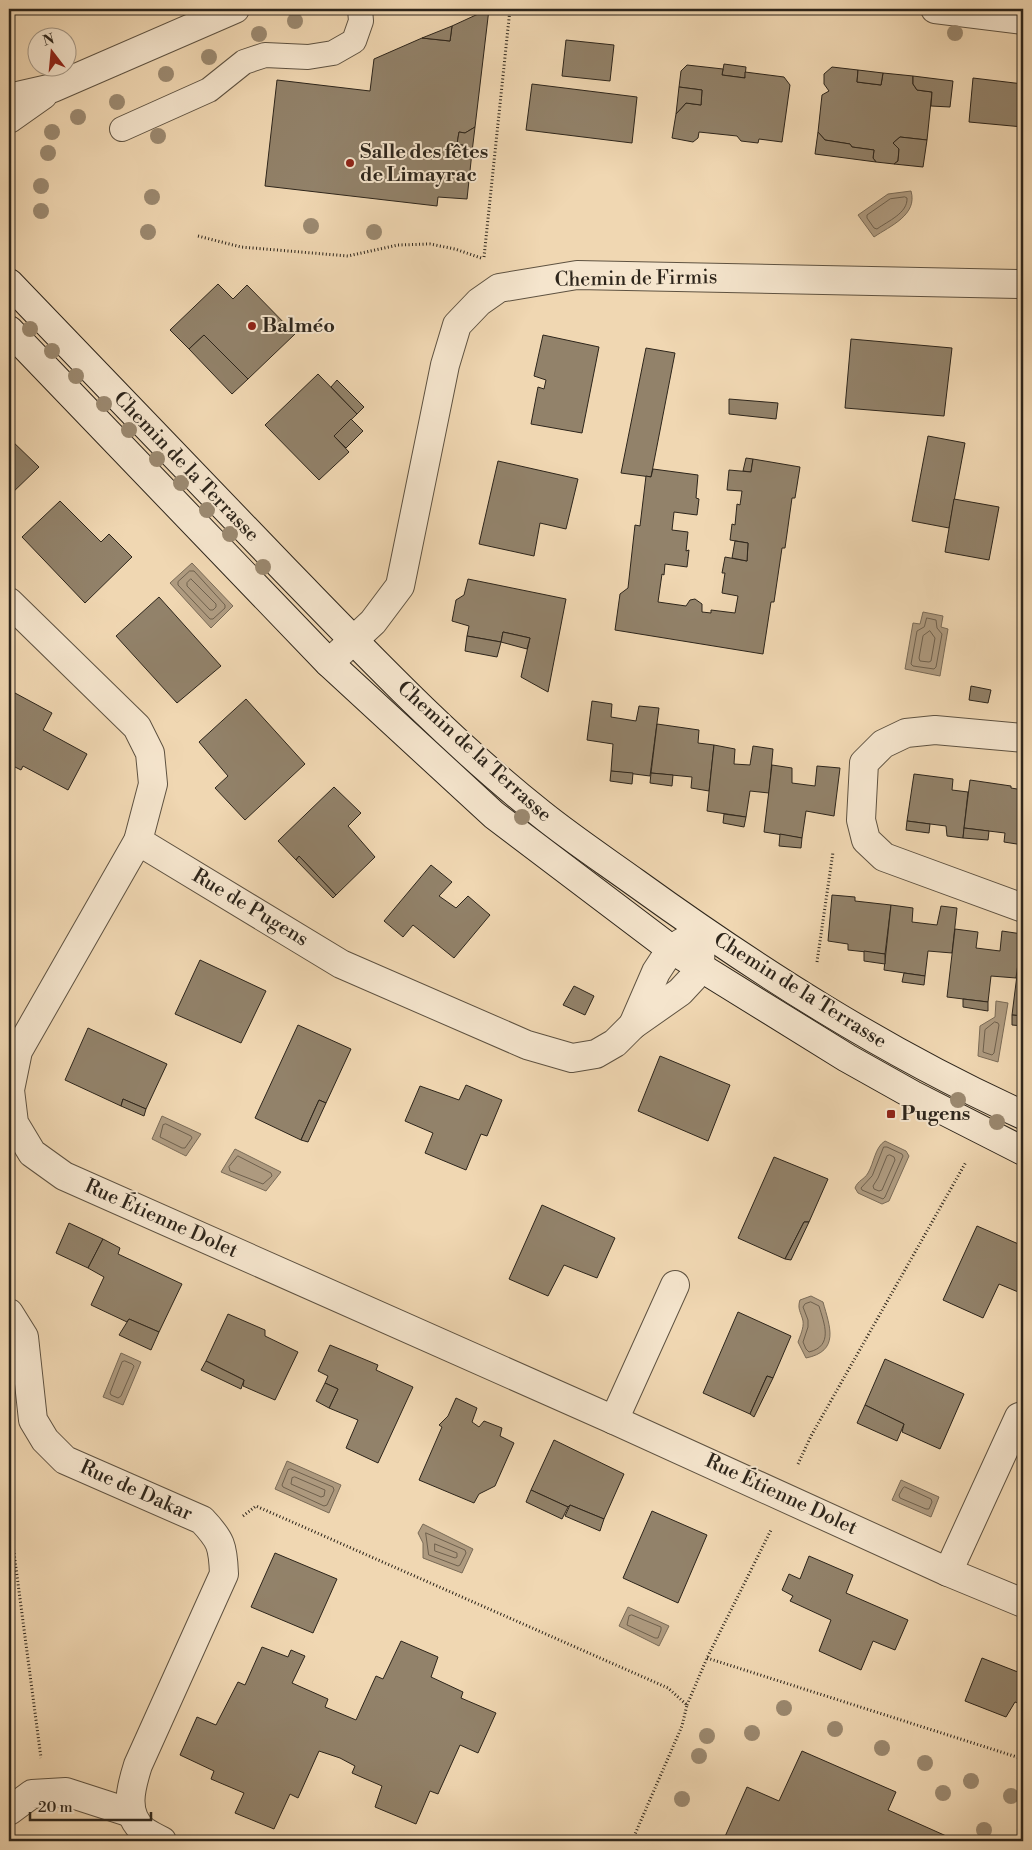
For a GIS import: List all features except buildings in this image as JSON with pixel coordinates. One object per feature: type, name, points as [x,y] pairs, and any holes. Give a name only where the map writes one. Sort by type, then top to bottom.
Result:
[{"type":"street","points":[[9,98],[53,88],[235,9]]},
{"type":"street","points":[[935,9],[1023,20]]},
{"type":"street","points":[[9,119],[53,88]]},
{"type":"street","name":"Chemin de Firmis","points":[[329,663],[373,622],[400,586],[445,366],[457,325],[479,302],[499,288],[578,275],[1023,284]]},
{"type":"street","name":"Chemin de la Terrasse","points":[[9,283],[354,640],[465,749],[540,814],[701,930],[854,1027],[980,1095],[1023,1114]]},
{"type":"street","name":"Chemin de la Terrasse","points":[[9,330],[329,663],[494,815],[671,949],[846,1058],[983,1132],[1023,1151]]},
{"type":"street","points":[[9,602],[137,727],[150,754],[153,784],[138,841]]},
{"type":"street","points":[[1023,738],[935,730],[906,733],[883,744],[864,763],[861,820],[866,840],[884,857],[1023,908]]},
{"type":"street","name":"Rue de Pugens","points":[[138,841],[341,964],[527,1045],[572,1058],[596,1054],[615,1043],[633,1025],[680,992],[700,967]]},
{"type":"street","name":"Rue Étienne Dolet","points":[[138,841],[18,1051],[10,1090],[14,1123],[32,1153],[64,1176],[614,1420],[948,1572],[1023,1602]]},
{"type":"street","points":[[700,967],[701,930]]},
{"type":"street","name":"Rue de Pugens","points":[[633,1025],[656,972],[671,949],[701,930]]},
{"type":"street","points":[[614,1420],[675,1285]]},
{"type":"street","name":"Rue de Dakar","points":[[9,1313],[24,1337],[33,1420],[45,1440],[65,1460],[202,1520],[216,1535],[223,1551],[224,1574],[138,1764],[130,1790],[131,1813]]},
{"type":"street","points":[[948,1572],[1019,1417]]},
{"type":"street","points":[[9,1811],[32,1794],[66,1792],[131,1813],[143,1830],[162,1841]]},
{"type":"lane","points":[[122,130],[209,90],[244,62],[265,54],[308,57],[333,53],[354,41],[362,21],[360,9]]},
{"type":"path","points":[[198,236],[241,247],[348,256],[398,245],[430,244],[455,248],[484,260],[510,9]]},
{"type":"path","points":[[816,968],[832,854],[840,844],[866,840]]},
{"type":"path","points":[[811,1436],[983,1132]]},
{"type":"path","points":[[216,1535],[256,1506],[668,1688],[687,1705]]},
{"type":"path","points":[[9,1514],[45,1794]]},
{"type":"path","points":[[632,1841],[682,1726],[687,1705],[707,1658],[768,1539]]},
{"type":"path","points":[[707,1658],[1023,1759]]},
{"type":"water","points":[[911,191],[912,199],[907,213],[895,224],[874,237],[858,215],[888,194]]},
{"type":"water","points":[[192,563],[233,606],[211,628],[170,583]]},
{"type":"water","points":[[923,612],[943,616],[941,627],[948,629],[940,676],[905,669],[913,623],[920,624]]},
{"type":"water","points":[[996,1001],[1008,1003],[998,1062],[978,1056],[980,1026],[995,1017]]},
{"type":"water","points":[[162,1116],[201,1134],[186,1156],[152,1139]]},
{"type":"water","points":[[885,1141],[906,1151],[909,1156],[889,1201],[882,1204],[858,1193],[855,1188],[868,1173],[877,1151]]},
{"type":"water","points":[[235,1149],[281,1172],[266,1191],[221,1172]]},
{"type":"water","points":[[811,1296],[823,1302],[830,1329],[830,1337],[824,1350],[817,1355],[806,1358],[798,1342],[803,1324],[799,1306],[800,1300]]},
{"type":"water","points":[[121,1353],[141,1362],[123,1405],[103,1397]]},
{"type":"water","points":[[287,1461],[341,1485],[329,1513],[275,1489]]},
{"type":"water","points":[[901,1480],[939,1497],[931,1517],[892,1500]]},
{"type":"water","points":[[423,1524],[473,1549],[462,1573],[423,1558],[423,1543],[418,1533]]},
{"type":"water","points":[[628,1607],[669,1626],[659,1646],[619,1626]]},
{"type":"place","name":"Salle des fêtes de Limayrac","points":[[350,163]]},
{"type":"place","name":"Balméo","points":[[252,326]]},
{"type":"place","name":"Pugens","points":[[891,1114]]}]
